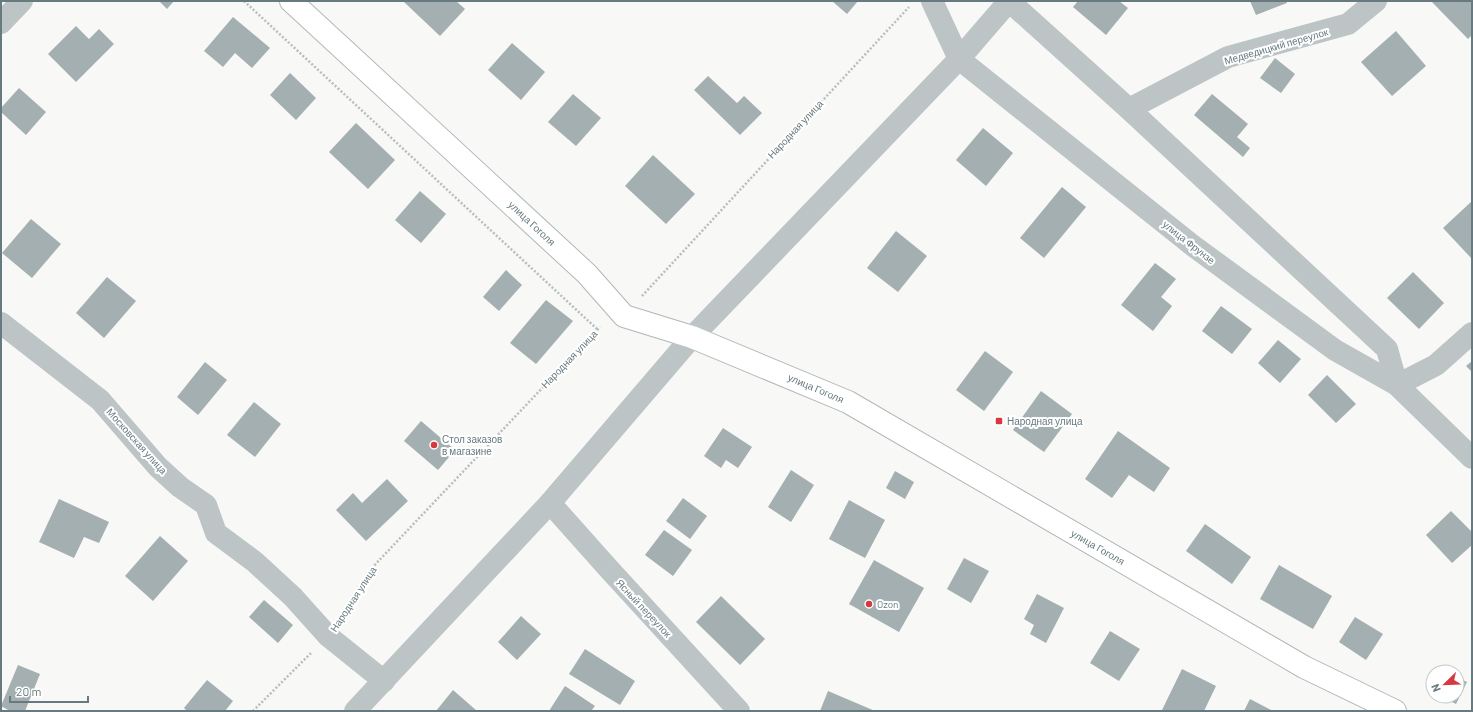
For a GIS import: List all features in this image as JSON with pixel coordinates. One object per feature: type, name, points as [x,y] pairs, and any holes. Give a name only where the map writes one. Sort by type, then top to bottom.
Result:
[{"type":"main road","name":"улица Гоголя","points":[[291,1],[587,274],[624,316],[692,337],[848,402],[1304,666],[1395,711]]},
{"type":"street","points":[[1,23],[22,1]]},
{"type":"street","name":"улица Фрунзе","points":[[932,1],[959,60],[1192,245],[1335,350],[1397,385],[1472,458]]},
{"type":"street","points":[[355,711],[550,503],[692,337],[959,60],[1009,1],[1129,109],[1387,349],[1397,385],[1436,365],[1472,333]]},
{"type":"street","name":"Медведицкий переулок","points":[[1129,109],[1228,57],[1348,24],[1376,1]]},
{"type":"street","name":"Московская улица","points":[[1,323],[100,400],[158,467],[180,487],[206,505],[216,533],[255,562],[293,597],[328,636],[384,681]]},
{"type":"street","name":"Ясный переулок","points":[[550,503],[739,711]]},
{"type":"path","points":[[244,1],[597,329]]},
{"type":"path","name":"Народная улица","points":[[252,711],[328,636],[369,571],[597,329],[624,316],[915,1]]},
{"type":"building","points":[[159,1],[174,1],[167,9]]},
{"type":"building","points":[[456,1],[465,9],[440,36],[404,2]]},
{"type":"building","points":[[832,1],[858,1],[847,14]]},
{"type":"building","points":[[1078,1],[1119,1],[1128,8],[1106,35],[1073,7]]},
{"type":"building","points":[[1250,1],[1286,1],[1287,3],[1256,15]]},
{"type":"building","points":[[1431,1],[1472,1],[1472,35],[1468,39]]},
{"type":"building","points":[[233,17],[270,48],[252,68],[235,53],[223,67],[204,51]]},
{"type":"building","points":[[76,26],[89,39],[99,29],[114,44],[76,82],[48,54]]},
{"type":"building","points":[[1396,31],[1426,66],[1392,96],[1361,62]]},
{"type":"building","points":[[512,43],[545,72],[521,100],[488,70]]},
{"type":"building","points":[[1275,58],[1295,74],[1281,93],[1260,78]]},
{"type":"building","points":[[290,73],[316,98],[296,120],[270,95]]},
{"type":"building","points":[[708,76],[737,103],[744,96],[762,113],[740,135],[694,90]]},
{"type":"building","points":[[19,88],[46,112],[26,135],[1,112],[1,108]]},
{"type":"building","points":[[573,94],[601,118],[576,146],[548,122]]},
{"type":"building","points":[[1212,94],[1248,124],[1237,137],[1250,148],[1243,157],[1194,115]]},
{"type":"building","points":[[356,123],[395,160],[368,189],[329,152]]},
{"type":"building","points":[[983,128],[1013,153],[986,186],[956,160]]},
{"type":"building","points":[[653,155],[695,194],[666,224],[625,186]]},
{"type":"building","points":[[1062,187],[1086,207],[1044,258],[1020,238]]},
{"type":"building","points":[[420,191],[446,214],[421,243],[395,220]]},
{"type":"building","points":[[1472,201],[1472,259],[1443,228]]},
{"type":"building","points":[[31,219],[61,244],[32,278],[2,253]]},
{"type":"building","points":[[896,231],[927,256],[898,292],[867,268]]},
{"type":"building","points":[[1155,263],[1176,279],[1161,297],[1172,306],[1153,331],[1121,305]]},
{"type":"building","points":[[506,270],[522,285],[499,311],[483,297]]},
{"type":"building","points":[[1413,272],[1444,303],[1419,329],[1387,298]]},
{"type":"building","points":[[107,277],[136,301],[104,338],[76,313]]},
{"type":"building","points":[[546,300],[573,321],[536,364],[510,343]]},
{"type":"building","points":[[1221,306],[1252,329],[1232,354],[1202,331]]},
{"type":"building","points":[[1278,340],[1301,359],[1280,383],[1258,363]]},
{"type":"building","points":[[985,351],[1013,372],[984,411],[956,390]]},
{"type":"building","points":[[1472,361],[1472,372],[1466,366]]},
{"type":"building","points":[[205,362],[227,380],[198,415],[177,397]]},
{"type":"building","points":[[1327,375],[1356,404],[1336,423],[1308,395]]},
{"type":"building","points":[[1041,391],[1072,414],[1044,452],[1013,430]]},
{"type":"building","points":[[254,402],[281,424],[255,457],[227,435]]},
{"type":"building","points":[[421,421],[455,450],[438,470],[404,441]]},
{"type":"building","points":[[723,428],[752,447],[738,468],[726,460],[721,468],[704,456]]},
{"type":"building","points":[[1118,431],[1170,468],[1154,492],[1129,475],[1112,498],[1085,479]]},
{"type":"building","points":[[791,470],[814,485],[791,522],[768,507]]},
{"type":"building","points":[[895,471],[914,482],[905,499],[886,488]]},
{"type":"building","points":[[387,479],[408,501],[366,541],[336,510],[353,493],[362,503]]},
{"type":"building","points":[[683,498],[707,516],[690,539],[666,521]]},
{"type":"building","points":[[59,499],[109,522],[99,543],[84,537],[74,558],[39,542]]},
{"type":"building","points":[[849,500],[885,520],[865,558],[829,539]]},
{"type":"building","points":[[1451,511],[1472,532],[1472,545],[1452,563],[1426,535]]},
{"type":"building","points":[[1205,524],[1251,557],[1232,584],[1186,551]]},
{"type":"building","points":[[664,530],[692,550],[673,576],[645,555]]},
{"type":"building","points":[[160,536],[188,561],[153,601],[125,576]]},
{"type":"building","points":[[964,558],[989,571],[971,603],[947,589]]},
{"type":"building","points":[[874,560],[924,588],[899,632],[849,604]]},
{"type":"building","points":[[1279,565],[1332,596],[1313,629],[1260,599]]},
{"type":"building","points":[[1037,594],[1064,608],[1046,643],[1030,634],[1034,625],[1024,619]]},
{"type":"building","points":[[721,596],[765,639],[740,665],[696,622]]},
{"type":"building","points":[[264,600],[293,625],[278,643],[249,617]]},
{"type":"building","points":[[521,616],[541,634],[517,660],[498,642]]},
{"type":"building","points":[[1355,617],[1383,634],[1366,660],[1339,642]]},
{"type":"building","points":[[1110,631],[1140,649],[1119,681],[1090,663]]},
{"type":"building","points":[[585,649],[635,681],[620,705],[569,674]]},
{"type":"building","points":[[18,665],[40,674],[25,711],[10,711],[1,706]]},
{"type":"building","points":[[1182,669],[1216,686],[1204,711],[1162,710]]},
{"type":"building","points":[[207,680],[233,701],[225,711],[187,711],[184,708]]},
{"type":"building","points":[[565,686],[595,706],[591,711],[549,711]]},
{"type":"building","points":[[453,690],[477,711],[436,711]]},
{"type":"building","points":[[828,691],[875,711],[820,711]]},
{"type":"building","points":[[1250,699],[1273,711],[1244,711]]},
{"type":"place","name":"Народная улица","points":[[999,421]]},
{"type":"place","name":"Стол заказов в магазине","points":[[434,445]]},
{"type":"place","name":"Ozon","points":[[869,604]]}]
